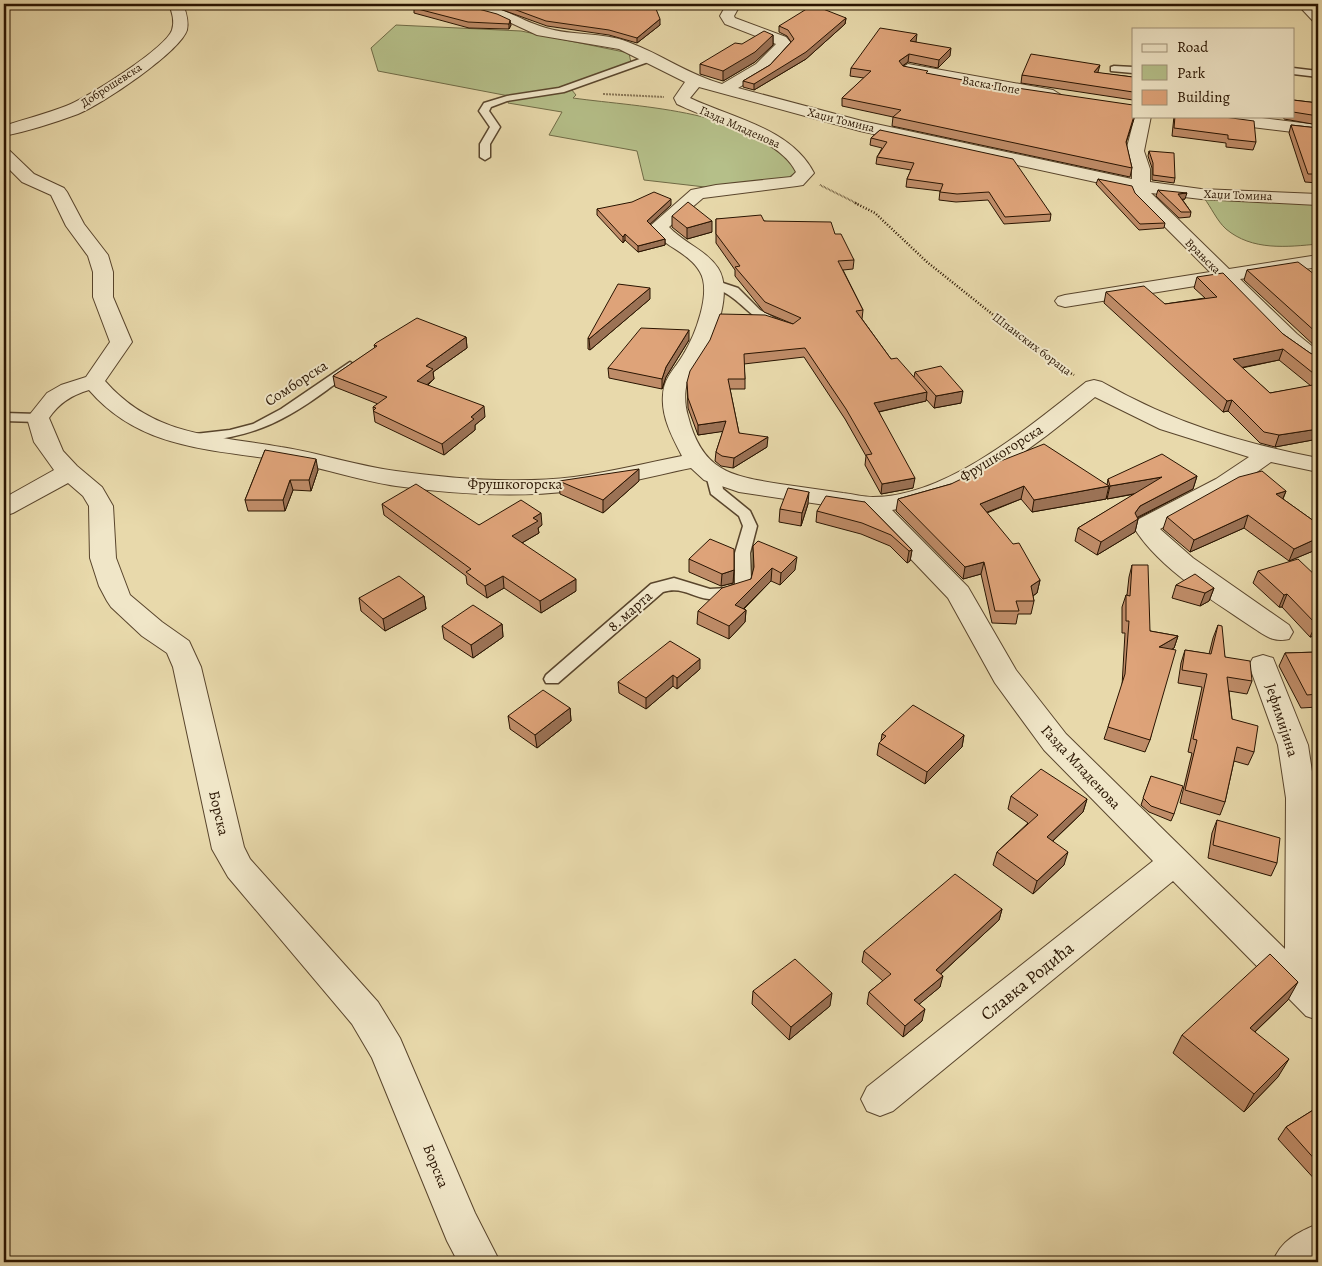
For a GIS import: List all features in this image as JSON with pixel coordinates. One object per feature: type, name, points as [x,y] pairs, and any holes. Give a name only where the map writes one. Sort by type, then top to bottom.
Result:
[{"type":"street","name":"Доброшевска","points":[[4,132],[72,110],[89,102],[163,51],[173,42],[181,30],[180,14],[176,4]]},
{"type":"street","name":"Хаџи Томина","points":[[466,4],[503,14],[542,32],[623,45],[697,82],[860,126],[1140,186],[1201,194],[1318,199]]},
{"type":"street","points":[[725,89],[762,67],[784,44],[781,40],[730,21],[727,16],[732,10],[730,4]]},
{"type":"street","points":[[1304,4],[1318,18]]},
{"type":"street","name":"Васка Попе","points":[[908,69],[1071,98]]},
{"type":"street","name":"Газда Младенова","points":[[697,82],[689,86],[682,98],[690,105],[785,148],[802,163],[804,176]]},
{"type":"street","points":[[1140,186],[1141,169],[1135,152],[1143,118]]},
{"type":"street","points":[[1219,118],[1318,130]]},
{"type":"street","points":[[4,155],[28,178],[58,192],[75,226],[102,262],[103,297],[121,342],[94,382],[78,386],[54,397],[38,418]]},
{"type":"street","points":[[704,467],[686,443],[676,418],[675,391],[679,374],[691,359],[702,339],[713,307],[714,284],[707,268],[658,227],[697,194],[716,190],[787,183],[804,176]]},
{"type":"street","name":"Врањска","points":[[1140,186],[1141,193],[1146,200],[1289,339],[1318,362]]},
{"type":"street","points":[[1064,301],[1318,260]]},
{"type":"street","name":"Фрушкогорска","points":[[94,382],[116,405],[142,422],[171,436],[280,453],[375,475],[486,485],[571,484],[704,467],[739,485],[873,505],[894,504],[938,491],[1010,451],[1094,387]]},
{"type":"street","points":[[1094,387],[1147,416],[1174,427],[1318,465]]},
{"type":"street","name":"Борска","points":[[38,418],[46,442],[68,472],[93,492],[101,506],[103,558],[112,586],[120,601],[152,629],[179,648],[187,666],[228,849],[239,868],[365,1013],[387,1050],[461,1228],[480,1262]]},
{"type":"street","points":[[1268,453],[1253,467],[1233,480],[1146,526],[1150,535],[1195,572],[1279,632]]},
{"type":"street","points":[[4,508],[68,472]]},
{"type":"street","name":"Газда Младенова","points":[[873,505],[959,593],[1005,676],[1055,742],[1318,1005]]},
{"type":"street","name":"Јефимијина","points":[[1263,665],[1293,745],[1301,798],[1302,966],[1297,984]]},
{"type":"street","name":"Славка Родића","points":[[880,1099],[1174,863]]},
{"type":"street","points":[[1293,1262],[1318,1244]]},
{"type":"lane","points":[[485,157],[485,144],[495,127],[491,118],[484,111],[487,105],[570,88],[624,65],[648,59]]},
{"type":"lane","points":[[1114,69],[1132,70]]},
{"type":"lane","points":[[1294,71],[1318,74]]},
{"type":"lane","points":[[714,284],[727,286],[737,291],[756,314],[793,328]]},
{"type":"lane","name":"Сомборска","points":[[184,439],[243,432],[260,426],[308,397],[359,360]]},
{"type":"lane","points":[[4,417],[38,418]]},
{"type":"lane","name":"8. марта","points":[[552,679],[657,588],[674,584],[709,594],[730,593],[742,587],[745,576],[742,563],[743,548],[750,526],[745,514],[716,491],[704,467]]},
{"type":"path","points":[[599,94],[682,98]]},
{"type":"path","name":"Шпанских бораца","points":[[804,176],[875,213],[934,268],[1056,365],[1094,387]]},
{"type":"green space","points":[[396,25],[521,31],[629,53],[632,68],[618,70],[571,89],[576,95],[573,98],[663,109],[724,123],[752,134],[777,150],[798,170],[787,179],[705,187],[644,180],[637,151],[549,135],[562,112],[508,103],[509,96],[378,71],[371,48]]},
{"type":"green space","points":[[1204,198],[1318,203],[1318,244],[1270,246],[1247,241],[1226,229]]},
{"type":"building","points":[[426,4],[460,4],[497,14],[510,20],[509,24],[468,22],[414,8]]},
{"type":"building","points":[[500,4],[654,4],[660,19],[637,38],[609,30],[546,21]]},
{"type":"building","points":[[813,5],[846,18],[806,52],[754,84],[743,81],[770,65],[794,39],[788,30],[779,26]]},
{"type":"building","points":[[880,28],[917,34],[910,41],[951,48],[939,60],[909,54],[899,61],[903,66],[928,71],[926,73],[1016,90],[1017,88],[1132,105],[1133,118],[1126,142],[1132,168],[893,117],[901,110],[842,98],[871,71],[851,68]]},
{"type":"building","points":[[764,31],[773,35],[755,52],[723,71],[700,64],[735,43],[742,44]]},
{"type":"building","points":[[1031,54],[1100,65],[1094,72],[1132,77],[1132,92],[1022,75]]},
{"type":"building","points":[[1294,100],[1318,103],[1318,116],[1294,112]]},
{"type":"building","points":[[1175,118],[1232,118],[1254,121],[1256,142],[1228,139],[1228,135],[1174,128]]},
{"type":"building","points":[[1291,125],[1318,128],[1318,174],[1308,174]]},
{"type":"building","points":[[880,130],[1013,159],[1051,214],[1005,217],[989,192],[957,194],[940,192],[943,184],[907,179],[914,163],[877,157],[887,142],[871,138]]},
{"type":"building","points":[[1149,151],[1174,153],[1175,178],[1153,175],[1153,163]]},
{"type":"building","points":[[1098,179],[1132,186],[1135,193],[1165,223],[1140,224]]},
{"type":"building","points":[[1158,190],[1187,193],[1178,194],[1191,212],[1181,212]]},
{"type":"building","points":[[654,192],[671,199],[647,221],[665,239],[638,246],[625,234],[623,237],[597,209],[632,202]]},
{"type":"building","points":[[688,202],[712,221],[687,228],[672,216]]},
{"type":"building","points":[[761,215],[764,221],[831,222],[835,234],[841,234],[854,260],[838,261],[863,310],[856,311],[891,359],[897,358],[927,392],[874,403],[915,478],[882,484],[866,455],[872,454],[846,409],[805,348],[744,354],[745,379],[728,379],[739,433],[768,437],[734,458],[722,456],[716,452],[726,421],[698,425],[688,398],[687,382],[690,371],[710,340],[720,314],[765,315],[793,324],[801,318],[765,302],[735,267],[740,266],[716,234],[716,219]]},
{"type":"building","points":[[1298,262],[1318,277],[1318,334],[1247,270]]},
{"type":"building","points":[[1223,273],[1283,334],[1318,357],[1318,377],[1283,349],[1233,359],[1270,393],[1318,384],[1318,429],[1279,435],[1264,432],[1232,400],[1227,401],[1106,292],[1144,286],[1165,304],[1217,297],[1197,277]]},
{"type":"building","points":[[618,284],[650,288],[589,339],[588,338]]},
{"type":"building","points":[[417,318],[466,337],[426,366],[433,369],[417,381],[484,406],[471,417],[474,419],[442,444],[373,411],[376,408],[373,407],[387,397],[333,376],[377,346],[374,345],[376,343]]},
{"type":"building","points":[[641,328],[689,330],[666,367],[662,379],[608,368]]},
{"type":"building","points":[[941,366],[963,391],[936,396],[915,372]]},
{"type":"building","points":[[1044,444],[1109,486],[1034,500],[1024,486],[980,504],[1013,544],[1019,543],[1040,580],[1031,586],[1034,601],[1016,601],[1019,611],[995,611],[984,562],[965,567],[898,499],[951,484],[988,466]]},
{"type":"building","points":[[265,450],[316,459],[309,480],[290,480],[283,500],[245,500]]},
{"type":"building","points":[[1162,454],[1197,476],[1140,506],[1135,513],[1138,519],[1101,542],[1078,528],[1162,477],[1110,486],[1108,479]]},
{"type":"building","points":[[639,469],[603,500],[559,481]]},
{"type":"building","points":[[1262,471],[1286,491],[1276,494],[1318,524],[1318,538],[1294,549],[1248,515],[1194,540],[1167,517],[1239,477]]},
{"type":"building","points":[[416,484],[479,525],[521,500],[541,513],[533,518],[538,521],[512,536],[576,579],[540,601],[503,576],[485,586],[466,572],[471,569],[382,504]]},
{"type":"building","points":[[788,488],[809,492],[802,513],[780,509]]},
{"type":"building","points":[[826,496],[865,502],[912,550],[909,551],[891,535],[862,523],[817,511]]},
{"type":"building","points":[[710,539],[734,549],[734,570],[722,574],[689,559]]},
{"type":"building","points":[[758,541],[797,557],[781,573],[772,568],[735,605],[746,610],[729,626],[698,611],[722,588],[751,579],[754,567],[753,546]]},
{"type":"building","points":[[1298,559],[1318,578],[1318,585],[1316,586],[1318,588],[1318,623],[1316,624],[1287,594],[1284,595],[1258,571]]},
{"type":"building","points":[[1132,565],[1148,565],[1150,631],[1178,636],[1159,647],[1176,650],[1150,740],[1108,727],[1125,674],[1129,621],[1126,621],[1126,595],[1130,596]]},
{"type":"building","points":[[1195,574],[1214,588],[1205,593],[1176,585]]},
{"type":"building","points":[[399,576],[424,596],[383,619],[359,598]]},
{"type":"building","points":[[473,605],[502,624],[471,645],[442,626]]},
{"type":"building","points":[[1218,625],[1222,626],[1225,657],[1250,661],[1252,681],[1227,677],[1232,719],[1258,726],[1254,752],[1237,747],[1225,802],[1185,790],[1197,740],[1193,739],[1207,674],[1182,670],[1185,650],[1211,654]]},
{"type":"building","points":[[670,641],[700,659],[677,678],[673,675],[646,698],[618,682]]},
{"type":"building","points":[[1318,652],[1318,694],[1307,695],[1285,653]]},
{"type":"building","points":[[543,690],[570,708],[535,735],[508,716]]},
{"type":"building","points":[[913,705],[964,735],[927,772],[879,743],[886,736],[882,734]]},
{"type":"building","points":[[1041,769],[1087,799],[1047,837],[1068,852],[1037,881],[997,852],[1038,815],[1011,796]]},
{"type":"building","points":[[1151,776],[1183,786],[1174,814],[1151,806],[1143,798]]},
{"type":"building","points":[[1217,820],[1280,838],[1277,863],[1213,845]]},
{"type":"building","points":[[955,874],[1002,909],[936,970],[943,976],[914,1000],[925,1009],[905,1026],[869,992],[891,974],[864,951]]},
{"type":"building","points":[[1270,954],[1298,982],[1250,1028],[1289,1059],[1254,1094],[1182,1035]]},
{"type":"building","points":[[795,959],[832,993],[791,1027],[753,991]]},
{"type":"building","points":[[1318,1107],[1318,1163],[1286,1127]]}]
